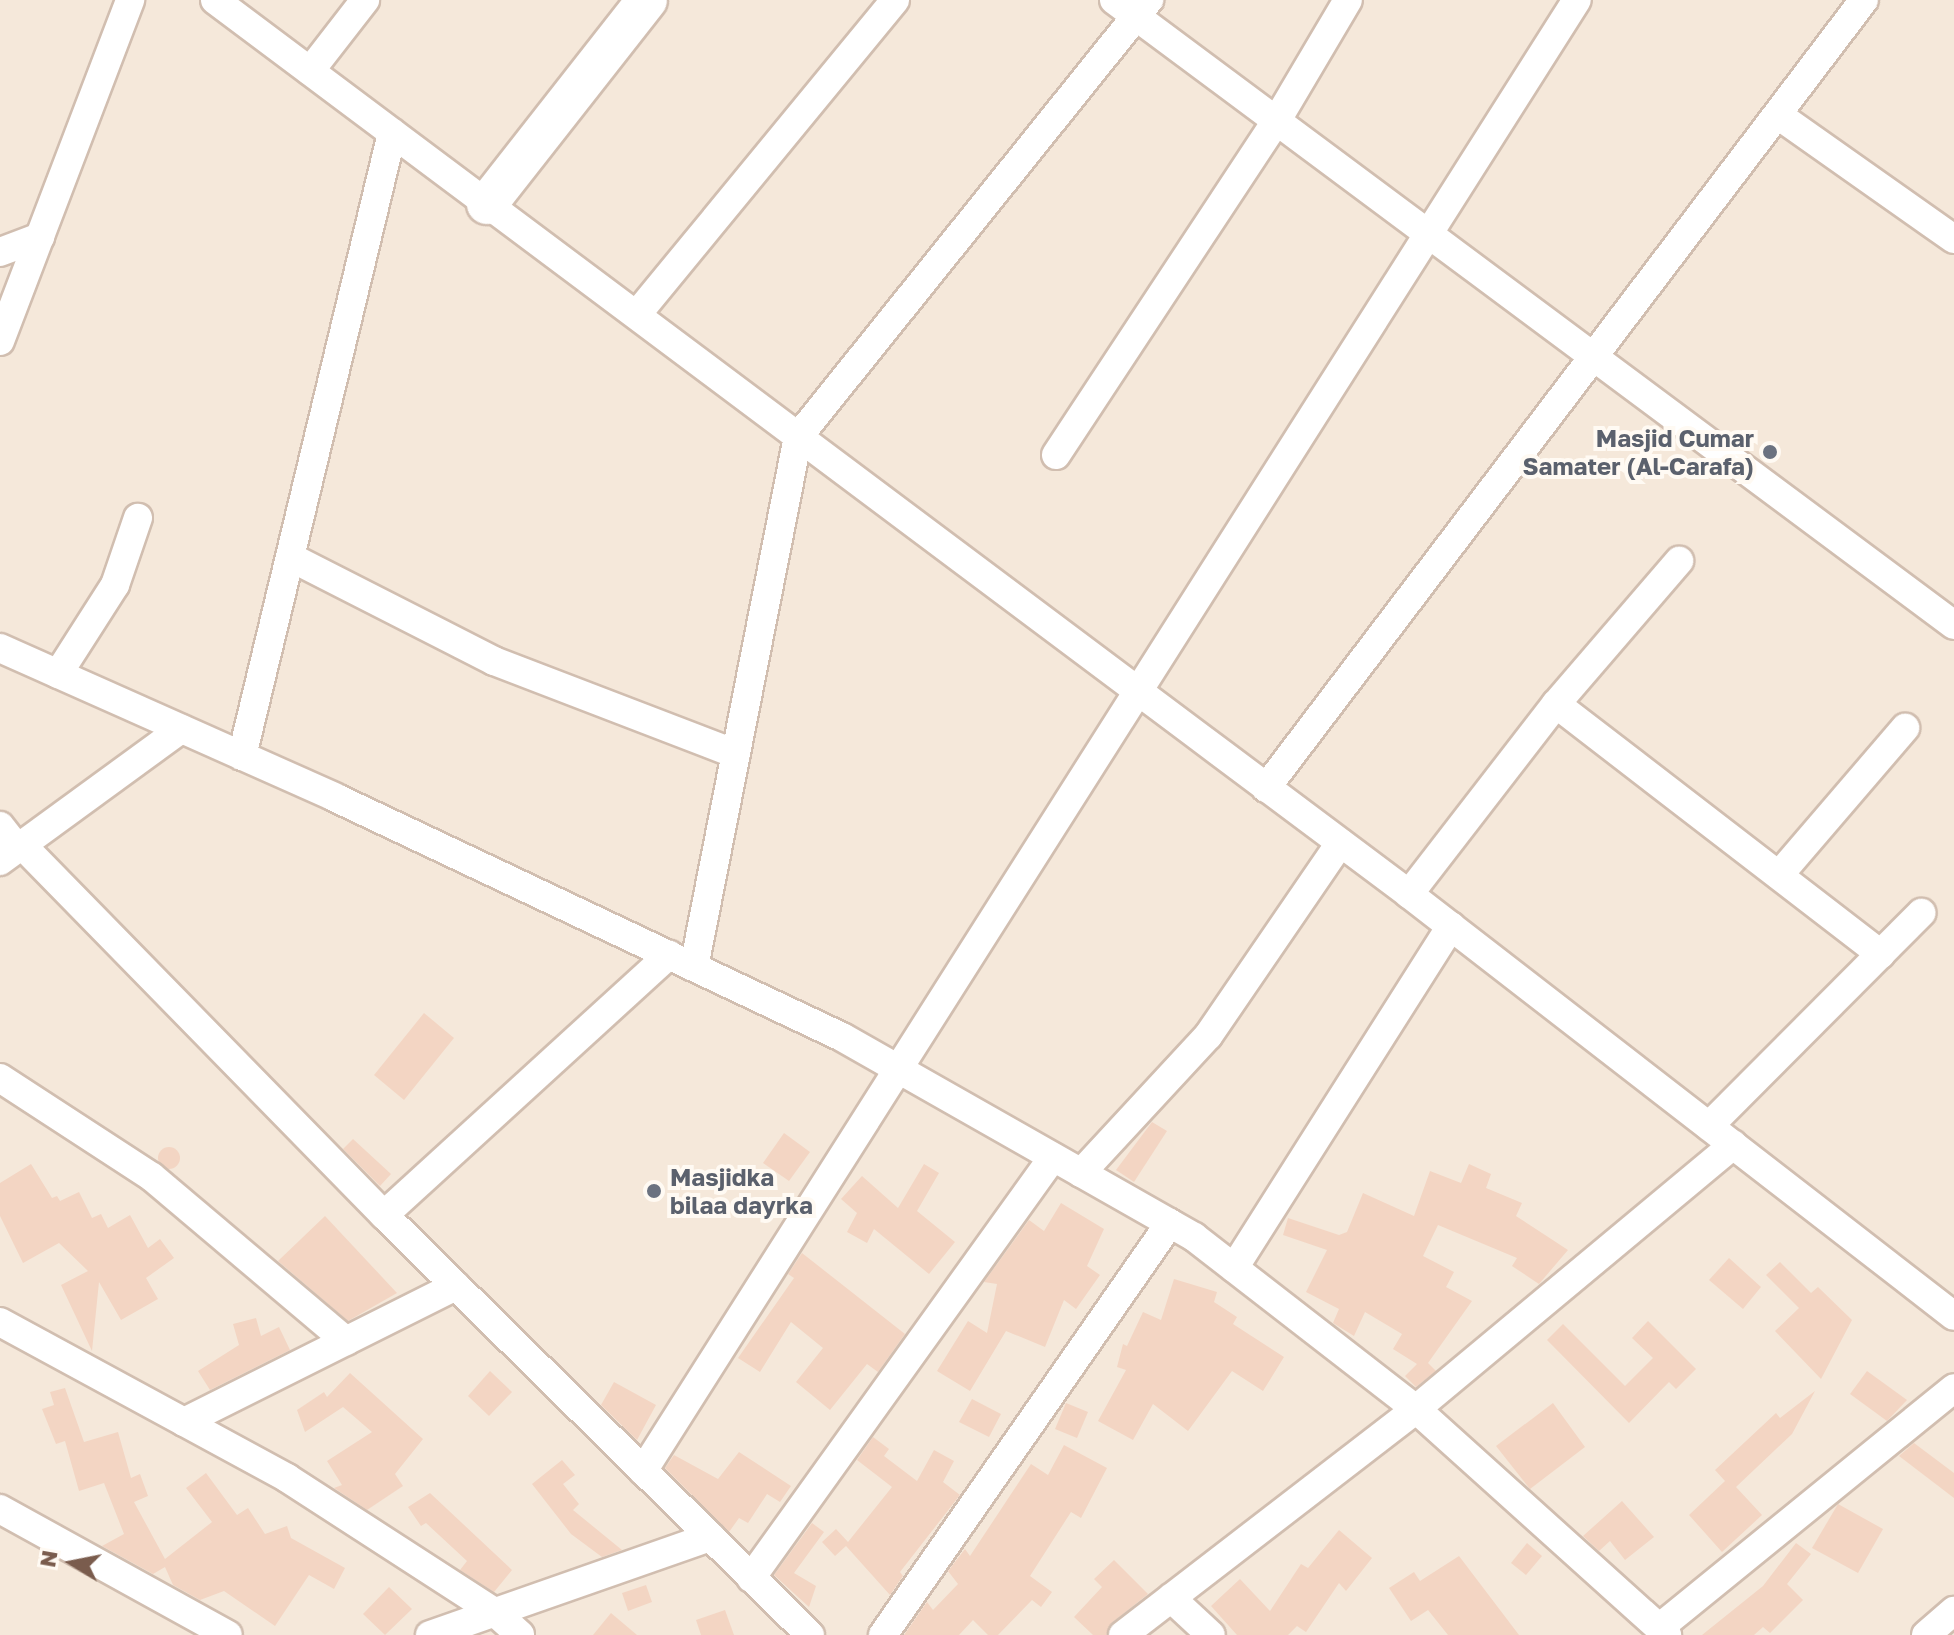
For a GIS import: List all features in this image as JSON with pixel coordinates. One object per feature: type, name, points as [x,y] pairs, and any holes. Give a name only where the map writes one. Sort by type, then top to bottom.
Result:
[{"type":"street","points":[[0,341],[130,0]]},
{"type":"street","points":[[215,0],[638,313],[798,437],[1409,894],[1954,1316]]},
{"type":"street","points":[[310,71],[365,0]]},
{"type":"street","points":[[487,204],[647,0]]},
{"type":"street","points":[[638,313],[895,0]]},
{"type":"street","points":[[1114,0],[1143,8],[1277,120],[1954,625]]},
{"type":"street","points":[[1056,455],[1277,120],[1348,0]]},
{"type":"street","points":[[643,1471],[1140,693],[1577,0]]},
{"type":"street","points":[[1266,788],[1864,0]]},
{"type":"street","points":[[384,1215],[681,961],[736,754],[798,437],[1143,8]]},
{"type":"street","points":[[1778,115],[1954,239]]},
{"type":"street","points":[[242,756],[392,133]]},
{"type":"street","points":[[0,252],[40,237]]},
{"type":"street","points":[[58,674],[115,585],[138,518]]},
{"type":"street","points":[[290,557],[494,661],[736,754]]},
{"type":"street","points":[[1409,894],[1556,704],[1679,561]]},
{"type":"street","points":[[0,648],[242,756],[681,961],[898,1068],[1170,1223],[1234,1268],[1416,1409],[1663,1632],[1954,1388]]},
{"type":"street","points":[[1556,704],[1881,954]]},
{"type":"street","points":[[1779,875],[1905,728]]},
{"type":"street","points":[[181,729],[10,845],[810,1635]]},
{"type":"street","points":[[1081,1173],[1208,1036],[1340,843]]},
{"type":"street","points":[[1709,1126],[1921,913]]},
{"type":"street","points":[[1234,1268],[1451,926]]},
{"type":"street","points":[[0,1078],[152,1177],[346,1341]]},
{"type":"street","points":[[1123,1635],[1416,1409],[1733,1145]]},
{"type":"street","points":[[751,1578],[1053,1157]]},
{"type":"street","points":[[883,1635],[1170,1223]]},
{"type":"street","points":[[184,1422],[456,1286]]},
{"type":"street","points":[[0,1322],[287,1478],[497,1614],[520,1635]]},
{"type":"street","points":[[0,1509],[228,1635]]},
{"type":"street","points":[[430,1635],[710,1537]]},
{"type":"street","points":[[1171,1598],[1211,1635]]},
{"type":"street","points":[[1926,1635],[1954,1611]]},
{"type":"shaded area","points":[[0,0],[1954,0],[1954,1635],[0,1635]]},
{"type":"building","points":[[424,1013],[454,1038],[404,1100],[374,1075]]},
{"type":"building","points":[[1152,1122],[1167,1131],[1134,1182],[1116,1170]]},
{"type":"building","points":[[784,1133],[810,1152],[789,1181],[763,1163]]},
{"type":"building","points":[[353,1139],[391,1174],[380,1186],[343,1149]]},
{"type":"building","points":[[169,1147],[177,1150],[180,1158],[177,1166],[169,1169],[161,1166],[158,1158],[161,1150]]},
{"type":"building","points":[[31,1164],[52,1198],[57,1196],[60,1201],[79,1192],[92,1218],[101,1214],[108,1228],[130,1215],[148,1248],[160,1239],[174,1258],[146,1278],[158,1299],[121,1320],[99,1282],[92,1351],[61,1285],[88,1271],[59,1243],[23,1263],[0,1216],[0,1183]]},
{"type":"building","points":[[924,1164],[939,1173],[917,1211],[955,1242],[929,1274],[874,1229],[867,1243],[847,1232],[857,1213],[841,1199],[862,1176],[898,1208]]},
{"type":"building","points":[[1469,1164],[1491,1174],[1486,1188],[1522,1203],[1516,1216],[1568,1250],[1539,1284],[1512,1266],[1517,1258],[1438,1225],[1423,1256],[1454,1272],[1446,1287],[1472,1301],[1428,1363],[1436,1371],[1416,1387],[1405,1376],[1417,1364],[1393,1349],[1402,1334],[1365,1312],[1354,1336],[1333,1323],[1339,1309],[1306,1292],[1327,1250],[1283,1235],[1288,1218],[1339,1235],[1347,1232],[1363,1193],[1414,1216],[1430,1171],[1461,1183]]},
{"type":"building","points":[[1061,1203],[1104,1229],[1087,1266],[1100,1275],[1076,1309],[1064,1300],[1045,1347],[1006,1331],[970,1391],[937,1371],[968,1321],[987,1333],[997,1284],[984,1282],[1029,1220],[1044,1231]]},
{"type":"building","points":[[325,1216],[397,1293],[348,1321],[278,1261]]},
{"type":"building","points":[[802,1253],[905,1334],[878,1372],[867,1364],[830,1410],[796,1382],[823,1348],[791,1322],[760,1372],[738,1358],[794,1278],[788,1274]]},
{"type":"building","points":[[1729,1258],[1761,1287],[1743,1309],[1709,1280]]},
{"type":"building","points":[[1780,1262],[1811,1293],[1818,1287],[1852,1320],[1821,1379],[1775,1331],[1799,1308],[1766,1275]]},
{"type":"building","points":[[1174,1279],[1217,1292],[1214,1302],[1237,1317],[1233,1324],[1284,1357],[1263,1391],[1232,1371],[1188,1431],[1153,1404],[1133,1440],[1098,1421],[1126,1370],[1117,1367],[1123,1344],[1127,1346],[1143,1312],[1161,1320]]},
{"type":"building","points":[[256,1318],[261,1336],[279,1327],[290,1350],[210,1390],[198,1371],[239,1345],[233,1324]]},
{"type":"building","points":[[1648,1321],[1696,1369],[1676,1389],[1669,1382],[1629,1423],[1547,1340],[1563,1324],[1625,1386],[1653,1358],[1632,1338]]},
{"type":"building","points":[[490,1371],[512,1392],[489,1416],[468,1396]]},
{"type":"building","points":[[1867,1371],[1907,1400],[1887,1421],[1850,1394]]},
{"type":"building","points":[[350,1373],[423,1439],[395,1474],[403,1486],[367,1510],[334,1488],[342,1485],[327,1461],[372,1432],[343,1407],[305,1432],[297,1410],[324,1392],[327,1397]]},
{"type":"building","points":[[614,1382],[656,1405],[637,1440],[601,1405]]},
{"type":"building","points":[[65,1388],[84,1442],[118,1432],[131,1478],[140,1474],[148,1496],[134,1502],[165,1559],[212,1522],[186,1488],[206,1473],[237,1515],[248,1508],[265,1534],[287,1526],[291,1538],[345,1568],[334,1589],[309,1575],[275,1626],[224,1591],[200,1600],[173,1585],[165,1567],[153,1574],[102,1546],[124,1534],[104,1483],[79,1491],[65,1441],[56,1444],[42,1409],[54,1405],[50,1392]]},
{"type":"building","points":[[1815,1391],[1792,1434],[1736,1487],[1762,1515],[1722,1552],[1689,1515],[1725,1481],[1715,1470],[1776,1413],[1780,1418]]},
{"type":"building","points":[[972,1399],[1001,1414],[989,1437],[959,1422]]},
{"type":"building","points":[[1066,1403],[1088,1412],[1077,1438],[1055,1429]]},
{"type":"building","points":[[1553,1403],[1585,1447],[1530,1489],[1496,1446]]},
{"type":"building","points":[[873,1437],[889,1449],[884,1456],[917,1481],[934,1450],[954,1461],[943,1482],[960,1495],[900,1572],[903,1576],[890,1595],[846,1546],[835,1556],[822,1542],[836,1529],[848,1542],[892,1487],[857,1460]]},
{"type":"building","points":[[1914,1443],[1954,1473],[1954,1498],[1899,1456]]},
{"type":"building","points":[[1064,1445],[1107,1468],[1081,1518],[1071,1512],[1030,1576],[1052,1592],[1041,1607],[1032,1600],[998,1635],[988,1635],[973,1620],[959,1635],[904,1635],[927,1602],[933,1610],[958,1584],[948,1571],[965,1549],[970,1556],[1031,1464],[1048,1475]]},
{"type":"building","points":[[739,1452],[791,1486],[780,1502],[767,1494],[748,1523],[739,1518],[729,1532],[665,1468],[674,1455],[718,1479]]},
{"type":"building","points":[[562,1460],[575,1475],[563,1484],[579,1504],[573,1510],[622,1550],[602,1557],[571,1534],[532,1484]]},
{"type":"building","points":[[430,1493],[512,1570],[494,1592],[460,1570],[467,1561],[426,1523],[421,1526],[408,1507]]},
{"type":"building","points":[[1622,1501],[1654,1537],[1625,1560],[1610,1541],[1599,1551],[1583,1536]]},
{"type":"building","points":[[1838,1504],[1883,1529],[1858,1573],[1812,1548]]},
{"type":"building","points":[[812,1523],[824,1532],[794,1573],[816,1586],[809,1607],[774,1575]]},
{"type":"building","points":[[1339,1530],[1372,1558],[1346,1591],[1339,1583],[1306,1632],[1297,1626],[1288,1635],[1237,1635],[1211,1606],[1240,1579],[1270,1611],[1301,1564],[1308,1568]]},
{"type":"building","points":[[1527,1543],[1542,1556],[1526,1575],[1511,1563]]},
{"type":"building","points":[[1796,1543],[1811,1554],[1787,1584],[1803,1600],[1770,1633],[1763,1627],[1754,1635],[1702,1635],[1763,1586]]},
{"type":"building","points":[[1459,1556],[1519,1635],[1448,1635],[1428,1610],[1411,1621],[1389,1588],[1414,1572],[1420,1581]]},
{"type":"building","points":[[1114,1560],[1148,1594],[1113,1622],[1106,1635],[1093,1635],[1074,1617],[1102,1587],[1094,1579]]},
{"type":"building","points":[[646,1585],[652,1602],[628,1611],[622,1593]]},
{"type":"building","points":[[389,1587],[412,1609],[385,1635],[363,1614]]},
{"type":"building","points":[[725,1610],[734,1635],[701,1635],[696,1620]]},
{"type":"building","points":[[611,1613],[637,1635],[593,1635]]},
{"type":"place","name":"Masjid Cumar Samater (Al-Carafa)","points":[[1770,452]]},
{"type":"place","name":"Masjidka bilaa dayrka","points":[[654,1191]]}]
